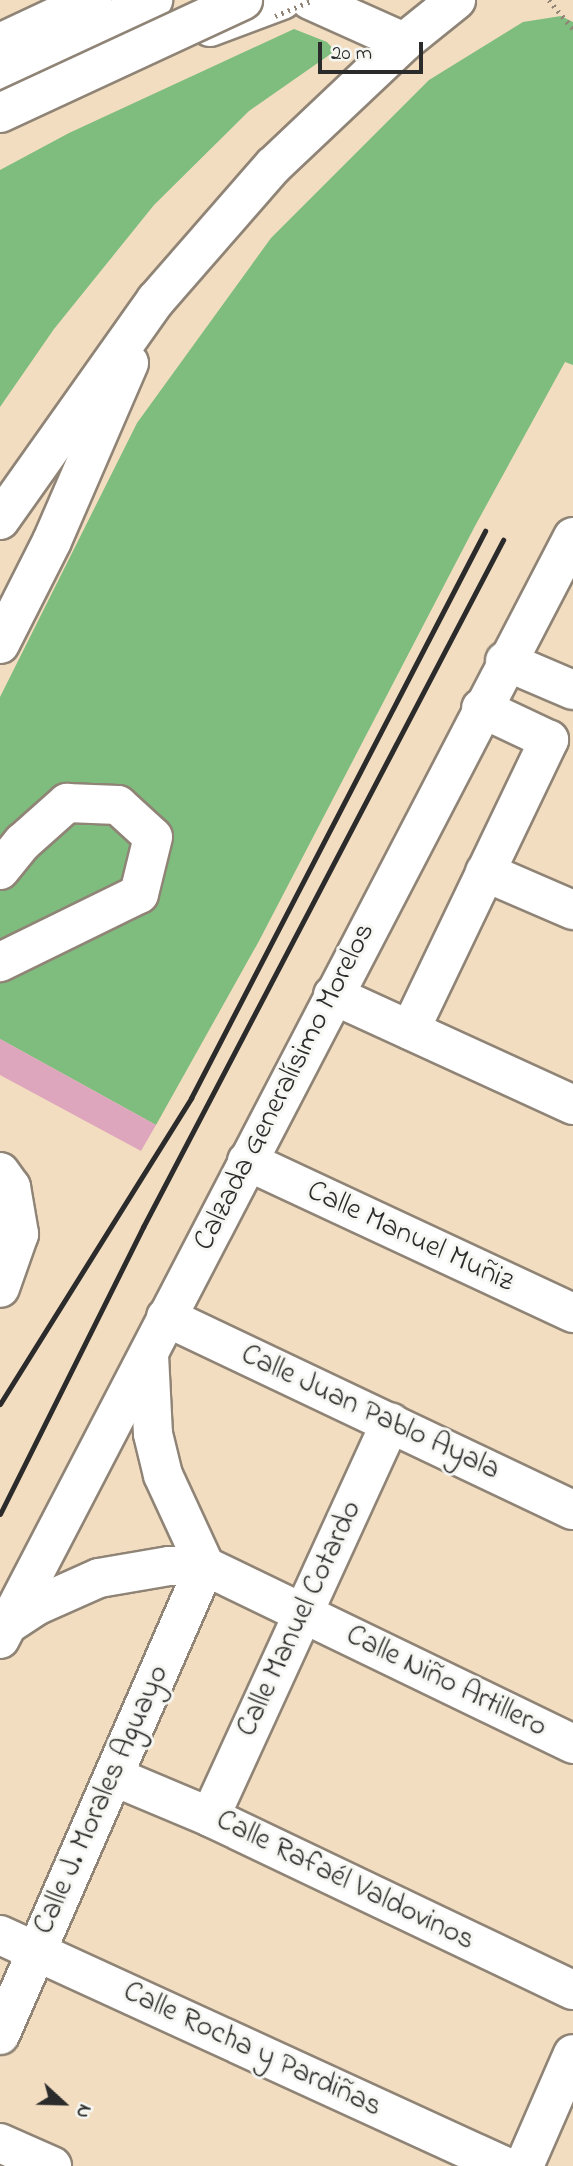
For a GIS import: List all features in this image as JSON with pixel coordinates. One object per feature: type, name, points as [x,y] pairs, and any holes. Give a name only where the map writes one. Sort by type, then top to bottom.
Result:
[{"type":"main road","points":[[0,43],[92,0]]},
{"type":"main road","points":[[0,58],[117,0]]},
{"type":"main road","points":[[0,80],[153,0]]},
{"type":"main road","points":[[0,112],[243,0]]},
{"type":"main road","points":[[0,112],[282,0]]},
{"type":"main road","points":[[310,0],[404,41]]},
{"type":"main road","points":[[0,520],[156,300],[273,166],[404,41],[456,0]]},
{"type":"main road","points":[[0,644],[52,541],[156,300]]},
{"type":"main road","name":"Calzada Generalísimo Morelos","points":[[4,1632],[505,661],[570,545]]},
{"type":"main road","points":[[505,661],[573,690]]},
{"type":"main road","points":[[410,1030],[549,740],[481,708]]},
{"type":"main road","points":[[0,870],[23,842],[67,803],[118,805],[153,837],[139,894],[0,962]]},
{"type":"main road","points":[[485,872],[573,910]]},
{"type":"main road","points":[[333,995],[573,1105]]},
{"type":"main road","name":"Calle Manuel Muñiz","points":[[247,1161],[573,1313]]},
{"type":"main road","points":[[0,1172],[11,1186],[19,1234],[0,1288]]},
{"type":"main road","points":[[157,1334],[151,1413],[163,1475],[205,1566]]},
{"type":"main road","name":"Calle Juan Pablo Ayala","points":[[157,1334],[391,1422],[573,1510]]},
{"type":"main road","name":"Calle Manuel Cotardo","points":[[211,1817],[301,1612],[391,1422]]},
{"type":"main road","name":"Calle Niño Artillero","points":[[4,1632],[36,1606],[99,1578],[169,1566],[205,1566],[573,1744]]},
{"type":"main road","name":"Calle J. Morales Aguayo","points":[[0,2035],[205,1566]]},
{"type":"main road","name":"Calle Rafaél Valdovinos","points":[[115,1777],[211,1817],[573,1990]]},
{"type":"main road","name":"Calle Rocha y Pardiñas","points":[[0,1935],[504,2166]]},
{"type":"main road","points":[[523,2166],[573,2054]]},
{"type":"main road","points":[[0,2143],[52,2166]]},
{"type":"path","points":[[549,0],[573,29]]},
{"type":"green space","points":[[561,16],[573,22],[573,365],[565,362],[475,526],[259,941],[156,1125],[0,1039],[0,697],[137,423],[271,238],[429,80],[523,22]]},
{"type":"green space","points":[[294,29],[327,42],[335,51],[249,111],[154,205],[54,329],[0,407],[0,170],[69,133]]},
{"type":"building","points":[[0,1039],[156,1125],[141,1151],[0,1075]]},
{"type":"railway","points":[[0,1404],[191,1098],[485,531]]},
{"type":"railway","points":[[0,1514],[143,1227],[503,540]]}]
